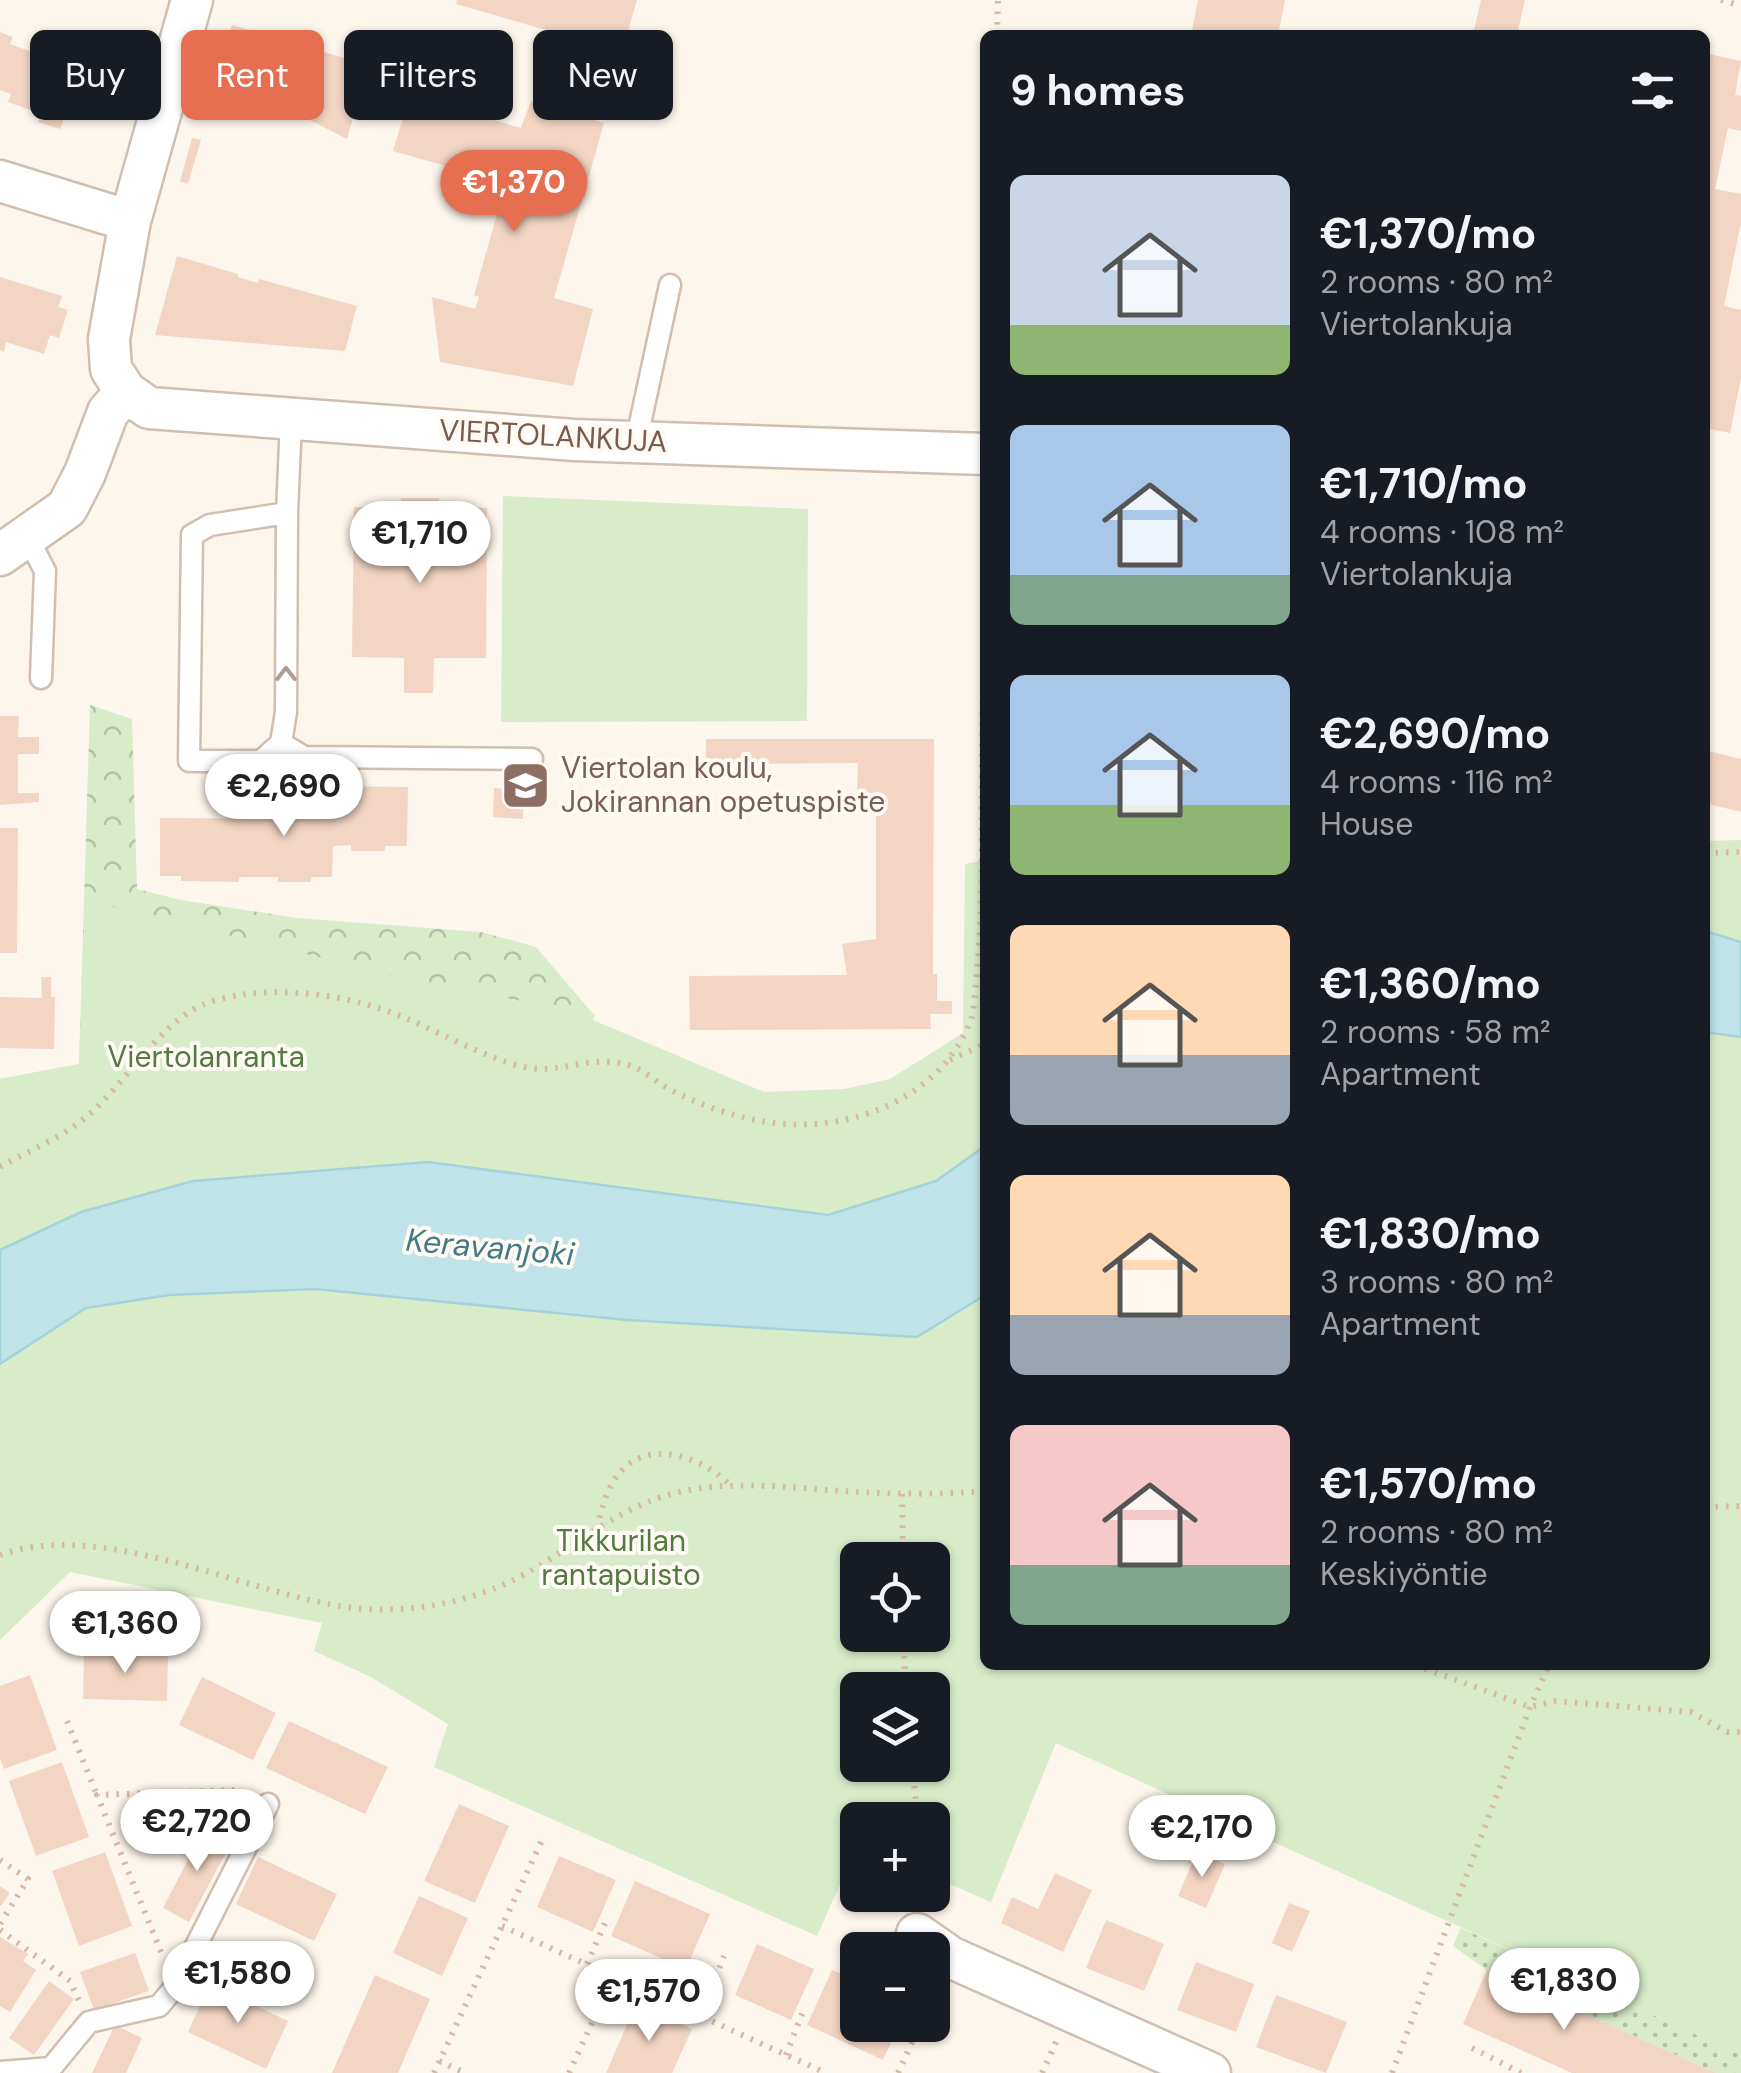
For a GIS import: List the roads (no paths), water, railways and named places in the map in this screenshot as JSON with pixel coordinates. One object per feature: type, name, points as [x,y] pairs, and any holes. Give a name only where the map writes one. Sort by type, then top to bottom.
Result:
[{"type":"street","points":[[14,546],[67,508],[108,412],[126,392],[111,369],[110,339],[130,221],[192,0]]},
{"type":"street","points":[[0,181],[130,221]]},
{"type":"street","name":"VIERTOLANKUJA","points":[[126,392],[148,408],[291,420],[636,442],[980,454]]},
{"type":"street","points":[[950,1956],[1210,2073]]},
{"type":"lane","points":[[636,442],[670,285]]},
{"type":"lane","points":[[287,513],[210,525],[192,535],[190,761],[260,761],[281,743],[286,712],[291,420]]},
{"type":"lane","points":[[14,546],[46,571],[41,678]]},
{"type":"lane","points":[[281,743],[304,757],[532,759]]},
{"type":"lane","points":[[0,2072],[51,2068],[88,2022],[160,2006],[175,1987],[268,1804]]},
{"type":"water","points":[[1710,933],[1741,942],[1741,1037],[1710,1033]]},
{"type":"water","name":"Keravanjoki","points":[[980,1150],[980,1298],[917,1337],[627,1320],[315,1289],[169,1295],[86,1308],[0,1364],[0,1250],[81,1212],[193,1181],[428,1162],[828,1215],[936,1181]]},
{"type":"place","name":"Viertolan koulu, Jokirannan opetuspiste","points":[[526,785]]},
{"type":"park label","name":"Viertolanranta","points":[[206,1057]]},
{"type":"park label","name":"Tikkurilan rantapuisto","points":[[621,1558]]}]
